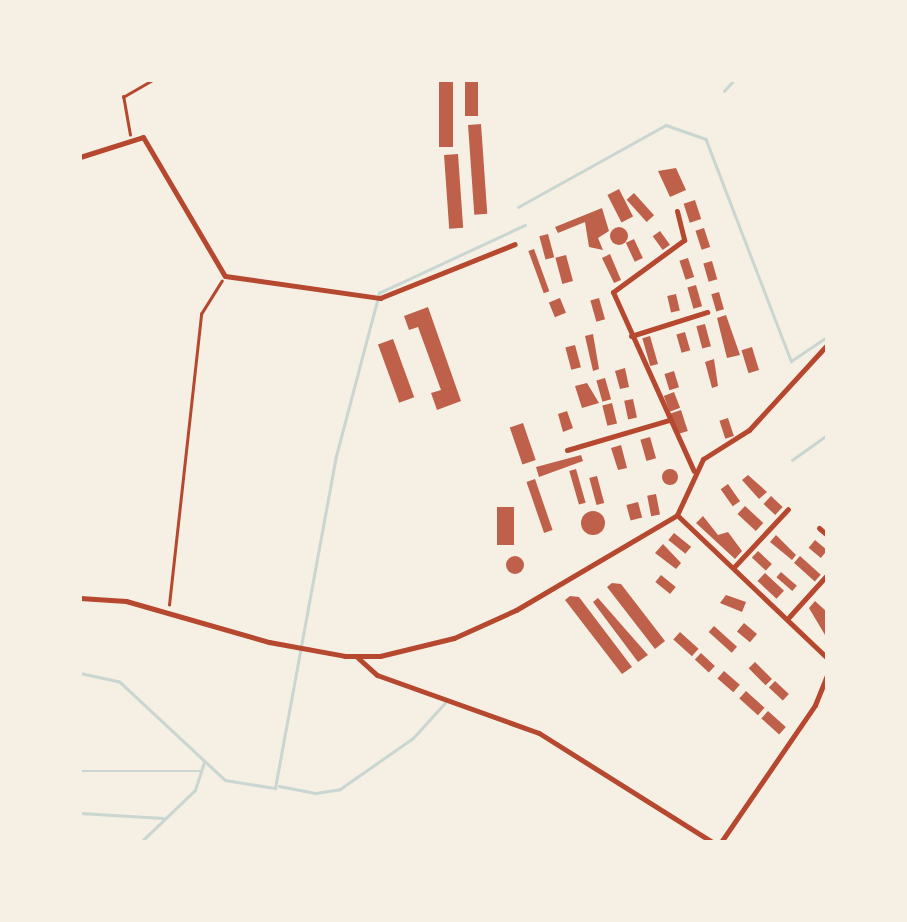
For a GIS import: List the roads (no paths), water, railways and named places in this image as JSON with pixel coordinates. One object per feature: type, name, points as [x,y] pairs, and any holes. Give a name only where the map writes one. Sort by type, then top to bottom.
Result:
[{"type":"street","points":[[80,158],[130,136],[151,144],[225,276],[377,298],[515,244]]},
{"type":"street","points":[[676,211],[684,240],[613,292],[694,470]]},
{"type":"street","points":[[631,336],[707,312]]},
{"type":"street","points":[[80,598],[169,611],[299,648],[357,657],[421,648],[497,621],[676,515],[694,470],[750,430],[827,345]]},
{"type":"street","points":[[567,450],[669,420]]},
{"type":"street","points":[[734,567],[788,510]]},
{"type":"street","points":[[676,515],[789,617],[827,658]]},
{"type":"street","points":[[819,528],[827,535]]},
{"type":"street","points":[[789,617],[827,575]]},
{"type":"street","points":[[357,657],[377,675],[539,733],[712,842]]},
{"type":"street","points":[[721,842],[806,720],[827,676]]},
{"type":"waterway","points":[[724,91],[734,80]]},
{"type":"waterway","points":[[518,207],[666,125],[706,139],[791,361],[827,337]]},
{"type":"waterway","points":[[80,673],[119,681],[225,780],[275,788],[336,456],[379,293],[525,225]]},
{"type":"waterway","points":[[792,460],[827,435]]},
{"type":"waterway","points":[[279,786],[316,793],[340,789],[413,738],[445,703]]},
{"type":"waterway","points":[[141,842],[195,790],[204,762]]},
{"type":"waterway","points":[[80,771],[200,771]]},
{"type":"waterway","points":[[80,813],[163,818]]}]
